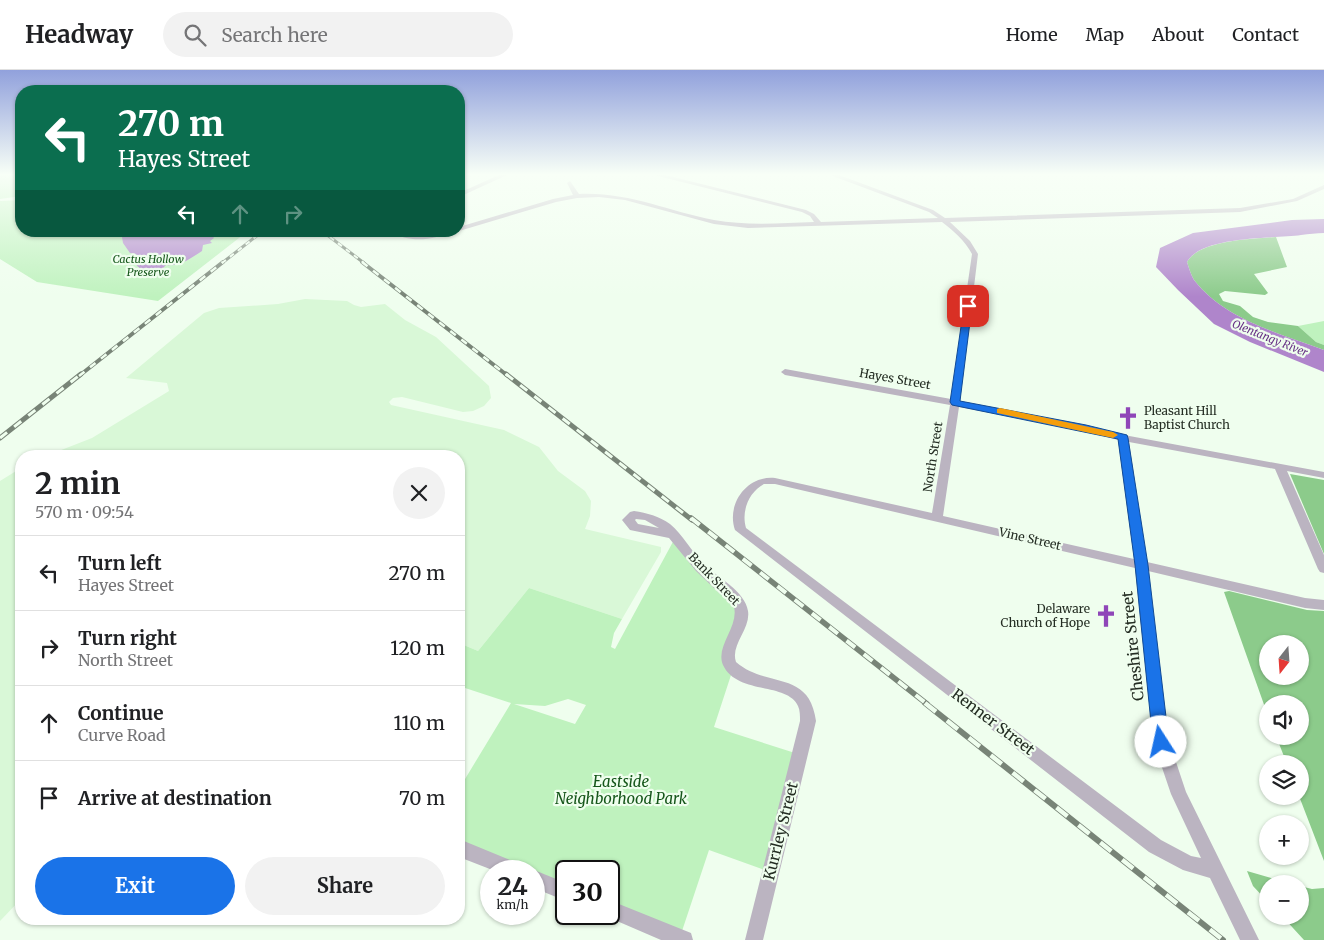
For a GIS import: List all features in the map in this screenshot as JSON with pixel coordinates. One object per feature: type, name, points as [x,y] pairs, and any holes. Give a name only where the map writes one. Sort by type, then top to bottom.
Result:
[{"type":"street","points":[[465,226],[502,216]]},
{"type":"street","points":[[690,216],[732,225],[1074,216]]},
{"type":"street","points":[[812,216],[819,224]]},
{"type":"street","name":"North Street","points":[[936,216],[966,240],[975,254],[937,518]]},
{"type":"street","name":"Hayes Street","points":[[785,372],[955,402],[1086,428],[1123,438],[1324,475]]},
{"type":"street","name":"Cheshire Street","points":[[1123,438],[1142,565],[1161,742],[1179,794],[1216,870]]},
{"type":"street","points":[[1279,466],[1324,569]]},
{"type":"street","name":"Vine Street","points":[[744,500],[752,487],[757,484],[775,481],[1306,603],[1324,605]]},
{"type":"street","name":"Renner Street","points":[[744,500],[738,524],[744,533],[1154,846],[1190,864],[1216,870]]},
{"type":"street","name":"Bank Street","points":[[675,536],[699,566],[734,598],[743,611],[741,626],[732,643],[728,658],[731,666],[740,674],[797,693],[806,702],[809,710],[808,721]]},
{"type":"street","name":"Kurrley Street","points":[[754,940],[808,721]]},
{"type":"street","points":[[465,850],[489,860]]},
{"type":"street","points":[[1216,870],[1250,940]]},
{"type":"street","points":[[620,914],[684,940]]},
{"type":"shaded area","points":[[305,299],[347,301],[361,307],[385,304],[405,320],[436,337],[489,386],[491,398],[484,406],[473,411],[463,412],[402,397],[393,398],[389,402],[391,405],[504,430],[539,447],[558,471],[585,491],[591,501],[590,516],[585,529],[661,547],[661,552],[622,619],[529,588],[478,651],[465,646],[465,450],[61,450],[92,438],[169,391],[167,383],[126,378],[204,313],[219,308],[278,304]]},
{"type":"shaded area","points":[[15,472],[15,905],[0,921],[0,481]]},
{"type":"green space","name":"Cactus Hollow Preserve","points":[[0,216],[15,216],[15,237],[240,237],[158,301],[37,282],[0,259]]},
{"type":"green space","points":[[1276,237],[1287,267],[1254,274],[1268,293],[1265,295],[1225,291],[1219,294],[1223,301],[1240,306],[1253,317],[1268,322],[1298,326],[1316,342],[1324,345],[1324,350],[1271,331],[1237,315],[1207,294],[1192,276],[1187,262],[1193,255],[1203,249],[1227,242]]},
{"type":"green space","points":[[1324,321],[1324,345],[1316,342],[1298,326]]},
{"type":"green space","points":[[1290,474],[1324,480],[1324,554]]},
{"type":"green space","name":"Eastside Neighborhood Park","points":[[675,538],[736,604],[732,672],[714,727],[795,753],[765,870],[709,850],[682,931],[620,906],[620,860],[555,860],[555,879],[545,875],[545,860],[508,860],[465,842],[465,779],[511,703],[465,688],[465,646],[478,651],[529,588],[622,619],[614,633],[611,647],[615,649]],"holes":[[[568,699],[586,705],[575,724],[514,704],[545,706]]]},
{"type":"green space","points":[[1229,591],[1307,610],[1324,611],[1324,861],[1309,822],[1309,815],[1306,815],[1302,805],[1309,805],[1309,755],[1283,755],[1280,745],[1309,745],[1309,695],[1261,695],[1224,592]]},
{"type":"green space","points":[[1247,871],[1261,875],[1259,875],[1259,892],[1253,886]]},
{"type":"green space","points":[[1309,888],[1324,888],[1324,940],[1304,940],[1290,925],[1309,925]]},
{"type":"water","name":"Olentangy River","points":[[1324,219],[1324,233],[1257,238],[1223,243],[1207,247],[1195,253],[1187,262],[1194,280],[1221,305],[1254,324],[1324,350],[1324,372],[1250,342],[1214,324],[1156,267],[1160,248],[1193,233],[1292,220]]},
{"type":"water","points":[[122,237],[214,238],[210,241],[212,243],[203,245],[202,251],[189,259],[176,265],[166,265],[162,269],[146,273],[136,265],[136,254],[130,253],[123,243]]},
{"type":"railway","points":[[222,263],[255,237]]},
{"type":"railway","points":[[330,237],[364,263]]},
{"type":"railway","points":[[79,376],[223,262]]},
{"type":"railway","points":[[362,262],[508,376]]},
{"type":"railway","points":[[0,438],[81,374]]},
{"type":"railway","points":[[506,374],[692,520]]},
{"type":"railway","points":[[691,518],[927,704]]},
{"type":"railway","points":[[925,703],[1223,940]]},
{"type":"slow traffic","points":[[1000,411],[1113,435]]},
{"type":"place","name":"Pleasant Hill Baptist Church","points":[[1128,418]]},
{"type":"place","name":"Delaware Church of Hope","points":[[1106,616]]},
{"type":"route","points":[[968,306],[955,402],[1086,428],[1123,438],[1142,565],[1161,742]]}]
